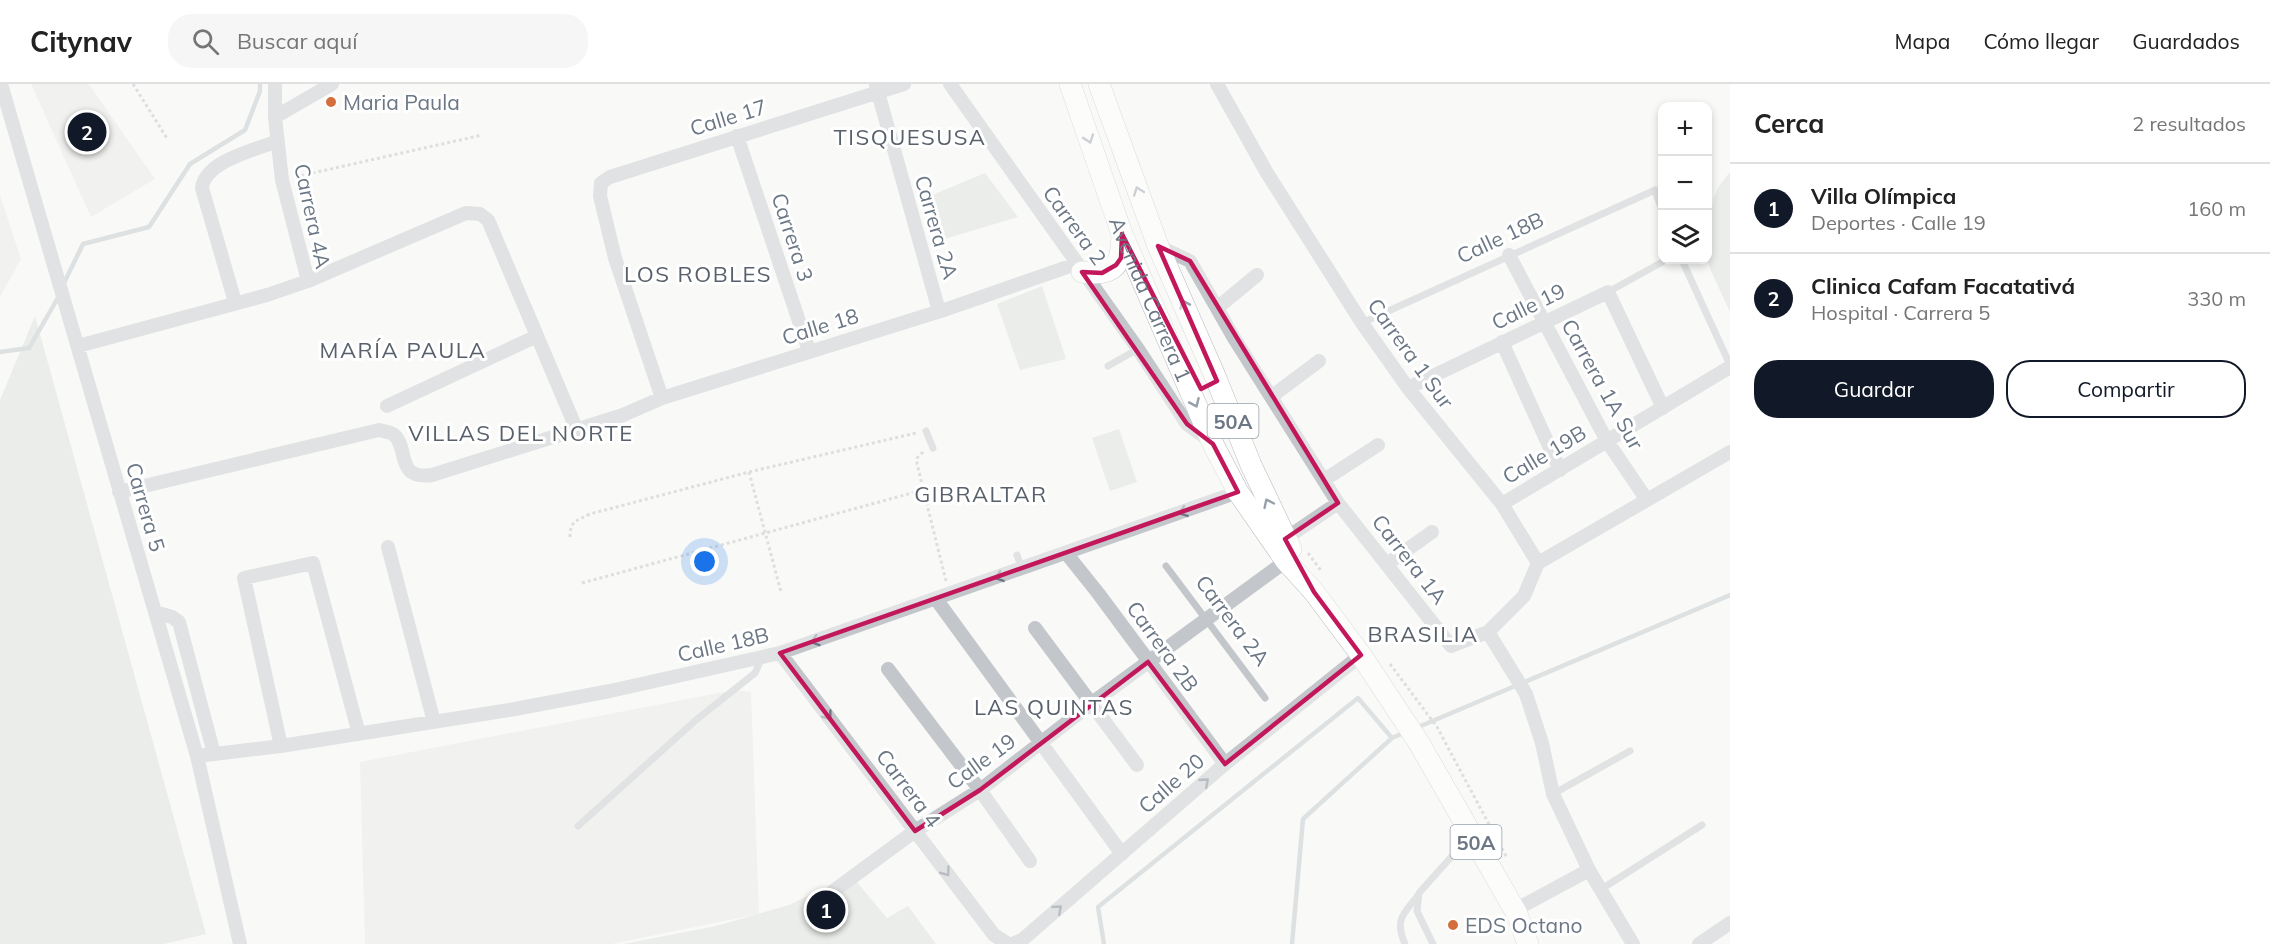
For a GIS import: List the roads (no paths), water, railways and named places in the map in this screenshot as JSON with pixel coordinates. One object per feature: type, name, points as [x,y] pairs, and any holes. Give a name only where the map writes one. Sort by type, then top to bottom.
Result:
[{"type":"main road","name":"Avenida Carrera 1","points":[[1070,84],[1122,234],[1213,444],[1238,492],[1286,561],[1320,585]]},
{"type":"main road","name":"Avenida Carrera 1","points":[[1099,84],[1158,246],[1251,465],[1289,535],[1361,655],[1419,743],[1472,834],[1515,910],[1528,944]]},
{"type":"main road","points":[[1079,268],[1102,273],[1116,265],[1121,258],[1122,234]]},
{"type":"main road","points":[[1154,304],[1180,352],[1187,359],[1197,357],[1202,346]]},
{"type":"main road","points":[[1213,444],[1251,465]]},
{"type":"street","name":"Carrera 5","points":[[1,84],[197,756],[240,944]]},
{"type":"street","name":"Carrera 4A","points":[[78,346],[267,295],[308,281],[282,180],[275,117],[275,84]]},
{"type":"street","points":[[275,117],[332,84]]},
{"type":"street","name":"Calle 17","points":[[662,398],[615,258],[600,196],[601,183],[610,177],[877,88],[904,84]]},
{"type":"street","name":"Carrera 2","points":[[950,84],[1138,349],[1187,424],[1213,444]]},
{"type":"street","name":"Carrera 1 Sur","points":[[1217,84],[1267,173],[1362,323],[1408,388],[1502,504],[1538,563]]},
{"type":"street","name":"Carrera 2A","points":[[877,88],[939,311]]},
{"type":"street","name":"Carrera 3","points":[[737,135],[809,351]]},
{"type":"street","points":[[235,302],[202,188],[203,179],[216,165],[278,141]]},
{"type":"street","points":[[308,281],[466,213],[480,214],[488,220],[576,428]]},
{"type":"street","name":"Carrera 1A","points":[[1158,246],[1190,261],[1271,397],[1338,503],[1451,646],[1488,632]]},
{"type":"street","name":"Carrera 1A Sur","points":[[1509,255],[1607,441],[1647,500]]},
{"type":"street","name":"Calle 18","points":[[119,492],[379,430],[392,433],[396,438],[408,469],[422,477],[432,475],[623,415],[662,398],[1079,268]]},
{"type":"street","points":[[1217,308],[1257,275]]},
{"type":"street","points":[[1608,291],[1663,408]]},
{"type":"street","name":"Calle 19","points":[[1408,388],[1608,291]]},
{"type":"street","points":[[387,406],[537,336]]},
{"type":"street","points":[[1502,342],[1560,470]]},
{"type":"street","points":[[1271,397],[1319,361]]},
{"type":"street","name":"Calle 19B","points":[[1502,504],[1730,366]]},
{"type":"street","points":[[1324,480],[1378,444]]},
{"type":"street","points":[[1633,944],[1589,870],[1553,794],[1542,743],[1526,694],[1488,632],[1524,596],[1538,563],[1730,452]]},
{"type":"street","name":"Calle 18B","points":[[197,756],[281,746],[434,722],[780,653],[1238,492]]},
{"type":"street","points":[[1289,535],[1338,503]]},
{"type":"street","points":[[1388,564],[1432,532]]},
{"type":"street","points":[[388,546],[434,722]]},
{"type":"street","name":"Carrera 2B","points":[[1066,553],[1225,764]]},
{"type":"street","name":"Calle 19","points":[[813,906],[915,831],[980,790],[1092,703],[1286,561]]},
{"type":"street","points":[[281,746],[244,578],[313,563],[359,734]]},
{"type":"street","points":[[936,599],[1122,854]]},
{"type":"street","points":[[155,612],[172,617],[179,622],[214,754]]},
{"type":"street","points":[[1035,628],[1137,765]]},
{"type":"street","name":"Carrera 4","points":[[780,653],[994,935],[1010,944]]},
{"type":"street","name":"Calle 20","points":[[1010,944],[1022,940],[1225,764],[1361,655]]},
{"type":"street","points":[[888,669],[980,790],[1030,861]]},
{"type":"street","points":[[1515,910],[1589,870]]},
{"type":"street","points":[[1699,944],[1730,923]]},
{"type":"lane","name":"Calle 18B","points":[[1362,323],[1655,190],[1658,199]]},
{"type":"lane","name":"Calle 19","points":[[1608,291],[1659,264]]},
{"type":"lane","points":[[1684,264],[1730,366]]},
{"type":"lane","points":[[1108,366],[1138,349]]},
{"type":"lane","points":[[927,430],[933,448]]},
{"type":"lane","points":[[1017,555],[1022,569]]},
{"type":"lane","name":"Carrera 2A","points":[[1167,566],[1265,698]]},
{"type":"lane","points":[[578,826],[696,720],[755,673],[762,657]]},
{"type":"lane","points":[[1553,794],[1630,752]]},
{"type":"lane","points":[[1600,890],[1702,825]]},
{"type":"lane","points":[[1405,944],[1400,919],[1419,893],[1472,834]]},
{"type":"lane","points":[[1419,893],[1418,911],[1433,944]]},
{"type":"waterway","points":[[63,285],[83,244],[149,227],[190,164],[245,130],[260,91],[260,84]]},
{"type":"waterway","points":[[0,352],[29,348],[59,296]]},
{"type":"waterway","points":[[1416,728],[1730,595]]},
{"type":"waterway","points":[[1104,944],[1098,907],[1358,698],[1392,738],[1406,732]]},
{"type":"waterway","points":[[1292,944],[1303,819],[1392,738]]},
{"type":"place","name":"Maria Paula","points":[[331,102]]},
{"type":"place","name":"Clinica Cafam Facatativá","points":[[87,132]]},
{"type":"place","name":"Villa Olímpica","points":[[826,910]]},
{"type":"place","name":"EDS Octano","points":[[1453,925]]},
{"type":"district","name":"TISQUESUSA","points":[[910,137]]},
{"type":"district","name":"LOS ROBLES","points":[[698,274]]},
{"type":"district","name":"MARÍA PAULA","points":[[403,350]]},
{"type":"district","name":"VILLAS DEL NORTE","points":[[521,433]]},
{"type":"district","name":"GIBRALTAR","points":[[981,494]]},
{"type":"district","name":"BRASILIA","points":[[1423,634]]},
{"type":"district","name":"LAS QUINTAS","points":[[1054,707]]}]
